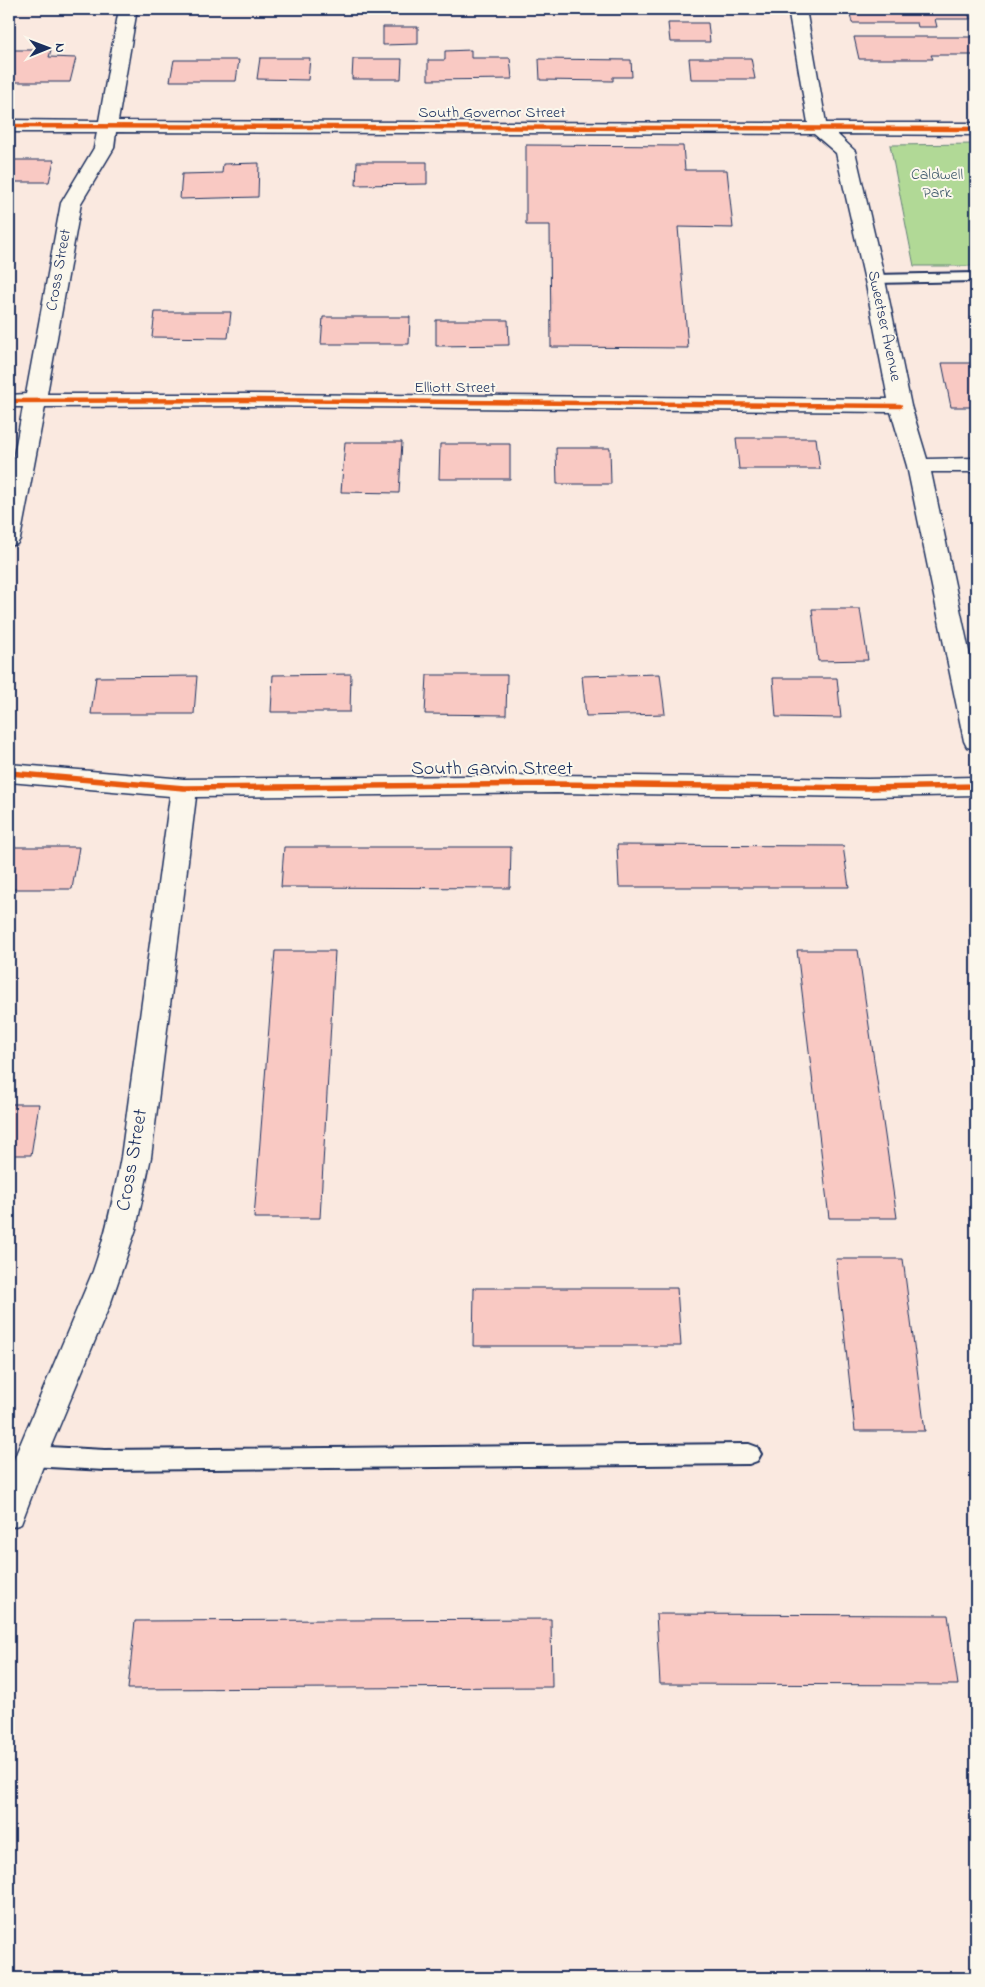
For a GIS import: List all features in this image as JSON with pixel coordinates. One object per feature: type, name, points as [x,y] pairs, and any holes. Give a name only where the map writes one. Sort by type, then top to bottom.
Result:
[{"type":"street","name":"Cross Street","points":[[9,539],[48,336],[71,203],[104,148],[128,9]]},
{"type":"street","points":[[797,9],[818,128]]},
{"type":"street","name":"South Governor Street","points":[[9,126],[976,129]]},
{"type":"street","name":"Sweetser Avenue","points":[[818,128],[845,151],[900,406],[918,466],[970,684],[976,742]]},
{"type":"street","name":"Elliott Street","points":[[9,401],[361,401],[900,406]]},
{"type":"street","points":[[918,466],[976,465]]},
{"type":"street","name":"South Garvin Street","points":[[9,773],[184,788],[556,784],[868,788],[976,786]]},
{"type":"street","name":"Cross Street","points":[[9,1514],[30,1456],[108,1270],[125,1214],[136,1157],[184,788]]},
{"type":"lane","points":[[874,279],[976,278]]},
{"type":"lane","points":[[30,1456],[105,1460],[749,1454]]},
{"type":"green space","name":"Caldwell Park","points":[[976,144],[976,266],[914,266],[890,145]]},
{"type":"building","points":[[849,9],[967,9],[970,19],[935,19],[937,27],[918,27],[917,23],[852,23]]},
{"type":"building","points":[[668,23],[708,23],[710,42],[670,42]]},
{"type":"building","points":[[383,27],[418,27],[418,44],[383,45]]},
{"type":"building","points":[[854,37],[976,37],[976,55],[931,55],[933,59],[859,59]]},
{"type":"building","points":[[14,50],[51,50],[49,57],[76,58],[70,82],[9,82],[9,69]]},
{"type":"building","points":[[471,50],[471,58],[510,58],[512,79],[428,80],[428,60],[445,60],[445,51]]},
{"type":"building","points":[[260,58],[310,58],[308,80],[257,79]]},
{"type":"building","points":[[689,58],[751,58],[755,79],[691,79]]},
{"type":"building","points":[[353,59],[402,59],[401,79],[352,79]]},
{"type":"building","points":[[539,59],[631,60],[632,77],[613,77],[613,81],[540,80]]},
{"type":"building","points":[[174,60],[239,60],[236,81],[170,81]]},
{"type":"building","points":[[526,145],[683,146],[685,170],[727,170],[733,228],[678,227],[688,348],[551,347],[550,225],[526,225]]},
{"type":"building","points":[[9,160],[54,160],[49,182],[9,182]]},
{"type":"building","points":[[357,162],[427,162],[427,184],[356,185]]},
{"type":"building","points":[[259,163],[258,197],[180,199],[182,174],[222,173],[223,164]]},
{"type":"building","points":[[155,312],[231,312],[228,338],[152,337]]},
{"type":"building","points":[[323,317],[410,317],[409,344],[321,344]]},
{"type":"building","points":[[436,320],[508,320],[509,345],[436,346]]},
{"type":"building","points":[[942,363],[976,363],[976,407],[951,407]]},
{"type":"building","points":[[736,438],[816,438],[820,469],[739,469]]},
{"type":"building","points":[[345,442],[402,442],[399,493],[341,492]]},
{"type":"building","points":[[440,444],[510,444],[510,479],[439,479]]},
{"type":"building","points":[[556,448],[610,448],[611,484],[557,484]]},
{"type":"building","points":[[812,609],[860,609],[868,660],[818,661]]},
{"type":"building","points":[[351,674],[350,712],[271,712],[273,675]]},
{"type":"building","points":[[660,674],[665,714],[586,716],[582,676]]},
{"type":"building","points":[[427,675],[507,675],[506,715],[425,714]]},
{"type":"building","points":[[197,676],[194,714],[91,714],[96,677]]},
{"type":"building","points":[[773,678],[837,678],[841,718],[776,717]]},
{"type":"building","points":[[617,845],[843,846],[849,887],[619,887]]},
{"type":"building","points":[[9,847],[79,847],[72,889],[9,889]]},
{"type":"building","points":[[284,847],[511,847],[510,888],[281,887]]},
{"type":"building","points":[[797,950],[858,950],[897,1218],[829,1218]]},
{"type":"building","points":[[275,951],[335,951],[320,1218],[254,1218]]},
{"type":"building","points":[[9,1104],[39,1104],[31,1155],[9,1155]]},
{"type":"building","points":[[836,1259],[903,1259],[925,1431],[855,1431]]},
{"type":"building","points":[[474,1288],[677,1288],[681,1346],[473,1346]]},
{"type":"building","points":[[656,1614],[948,1615],[958,1685],[660,1684]]},
{"type":"building","points":[[551,1619],[552,1687],[128,1689],[135,1621]]},
{"type":"cycle path","points":[[9,126],[976,129]]},
{"type":"cycle path","points":[[9,401],[253,400],[900,406]]},
{"type":"cycle path","points":[[9,773],[184,788],[556,784],[868,788],[976,786]]}]
